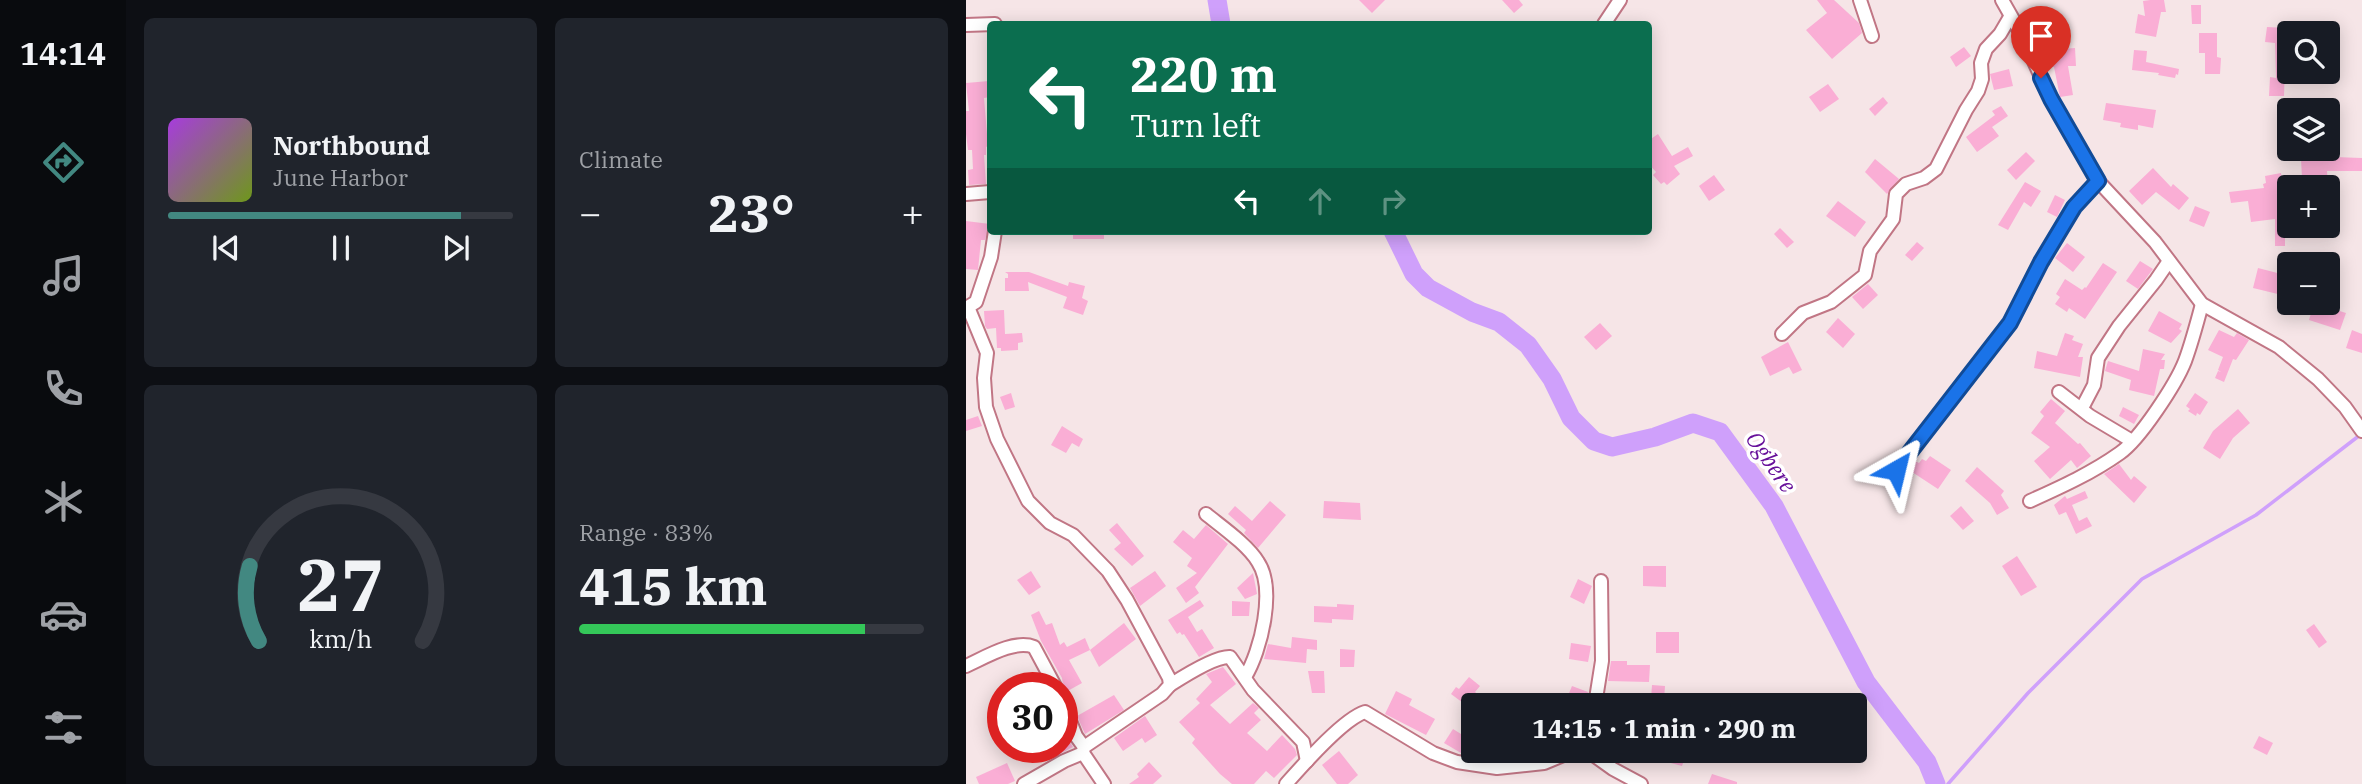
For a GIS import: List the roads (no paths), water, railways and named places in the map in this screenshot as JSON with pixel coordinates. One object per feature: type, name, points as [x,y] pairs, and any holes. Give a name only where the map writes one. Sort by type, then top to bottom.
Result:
[{"type":"street","points":[[1606,21],[1620,0]]},
{"type":"street","points":[[1860,0],[1872,36]]},
{"type":"street","points":[[2002,0],[2051,99],[2098,181],[2155,242],[2202,304],[2279,347],[2318,379],[2345,407],[2362,431]]},
{"type":"street","points":[[1783,334],[1803,313],[1830,302],[1865,275],[1870,251],[1893,219],[1896,194],[1906,184],[1936,169],[1978,91],[1982,79],[1981,63],[1986,49],[2000,34],[2010,17]]},
{"type":"street","points":[[966,25],[987,24]]},
{"type":"street","points":[[1896,470],[2010,323],[2041,262],[2074,207],[2098,181]]},
{"type":"street","points":[[966,194],[987,192]]},
{"type":"street","points":[[994,235],[976,302],[967,307],[987,353],[986,407],[997,439],[1028,501],[1050,523],[1073,535],[1108,571],[1133,611],[1170,685]]},
{"type":"street","points":[[2082,408],[2094,385],[2098,358],[2169,261]]},
{"type":"street","points":[[2030,501],[2092,470],[2123,451],[2132,441],[2184,364],[2202,304]]},
{"type":"street","points":[[2059,391],[2110,429],[2132,441]]},
{"type":"street","points":[[1206,514],[1256,559],[1264,572],[1266,595],[1259,642],[1253,664],[1245,677]]},
{"type":"street","points":[[1597,693],[1602,661],[1601,581]]},
{"type":"street","points":[[966,666],[1020,645],[1029,645],[1034,647],[1047,672]]},
{"type":"street","points":[[1024,784],[1083,750],[1162,694],[1170,685],[1223,656],[1230,657],[1253,690],[1303,743],[1307,761]]},
{"type":"street","points":[[1286,784],[1350,720],[1365,712],[1433,753],[1461,763]]},
{"type":"street","points":[[1078,740],[1104,784]]},
{"type":"street","points":[[1464,763],[1497,768],[1544,763]]},
{"type":"street","points":[[1605,763],[1641,784]]},
{"type":"waterway","name":"Ogbere","points":[[1217,0],[1220,21]]},
{"type":"waterway","name":"Ogbere","points":[[1395,235],[1414,274],[1428,288],[1472,312],[1499,322],[1528,345],[1552,379],[1571,418],[1594,441],[1612,447],[1655,437],[1693,423],[1720,432],[1774,506],[1866,682],[1927,762],[1936,784]]},
{"type":"waterway","points":[[1948,784],[2028,693],[2142,579],[2256,515],[2360,435]]}]
